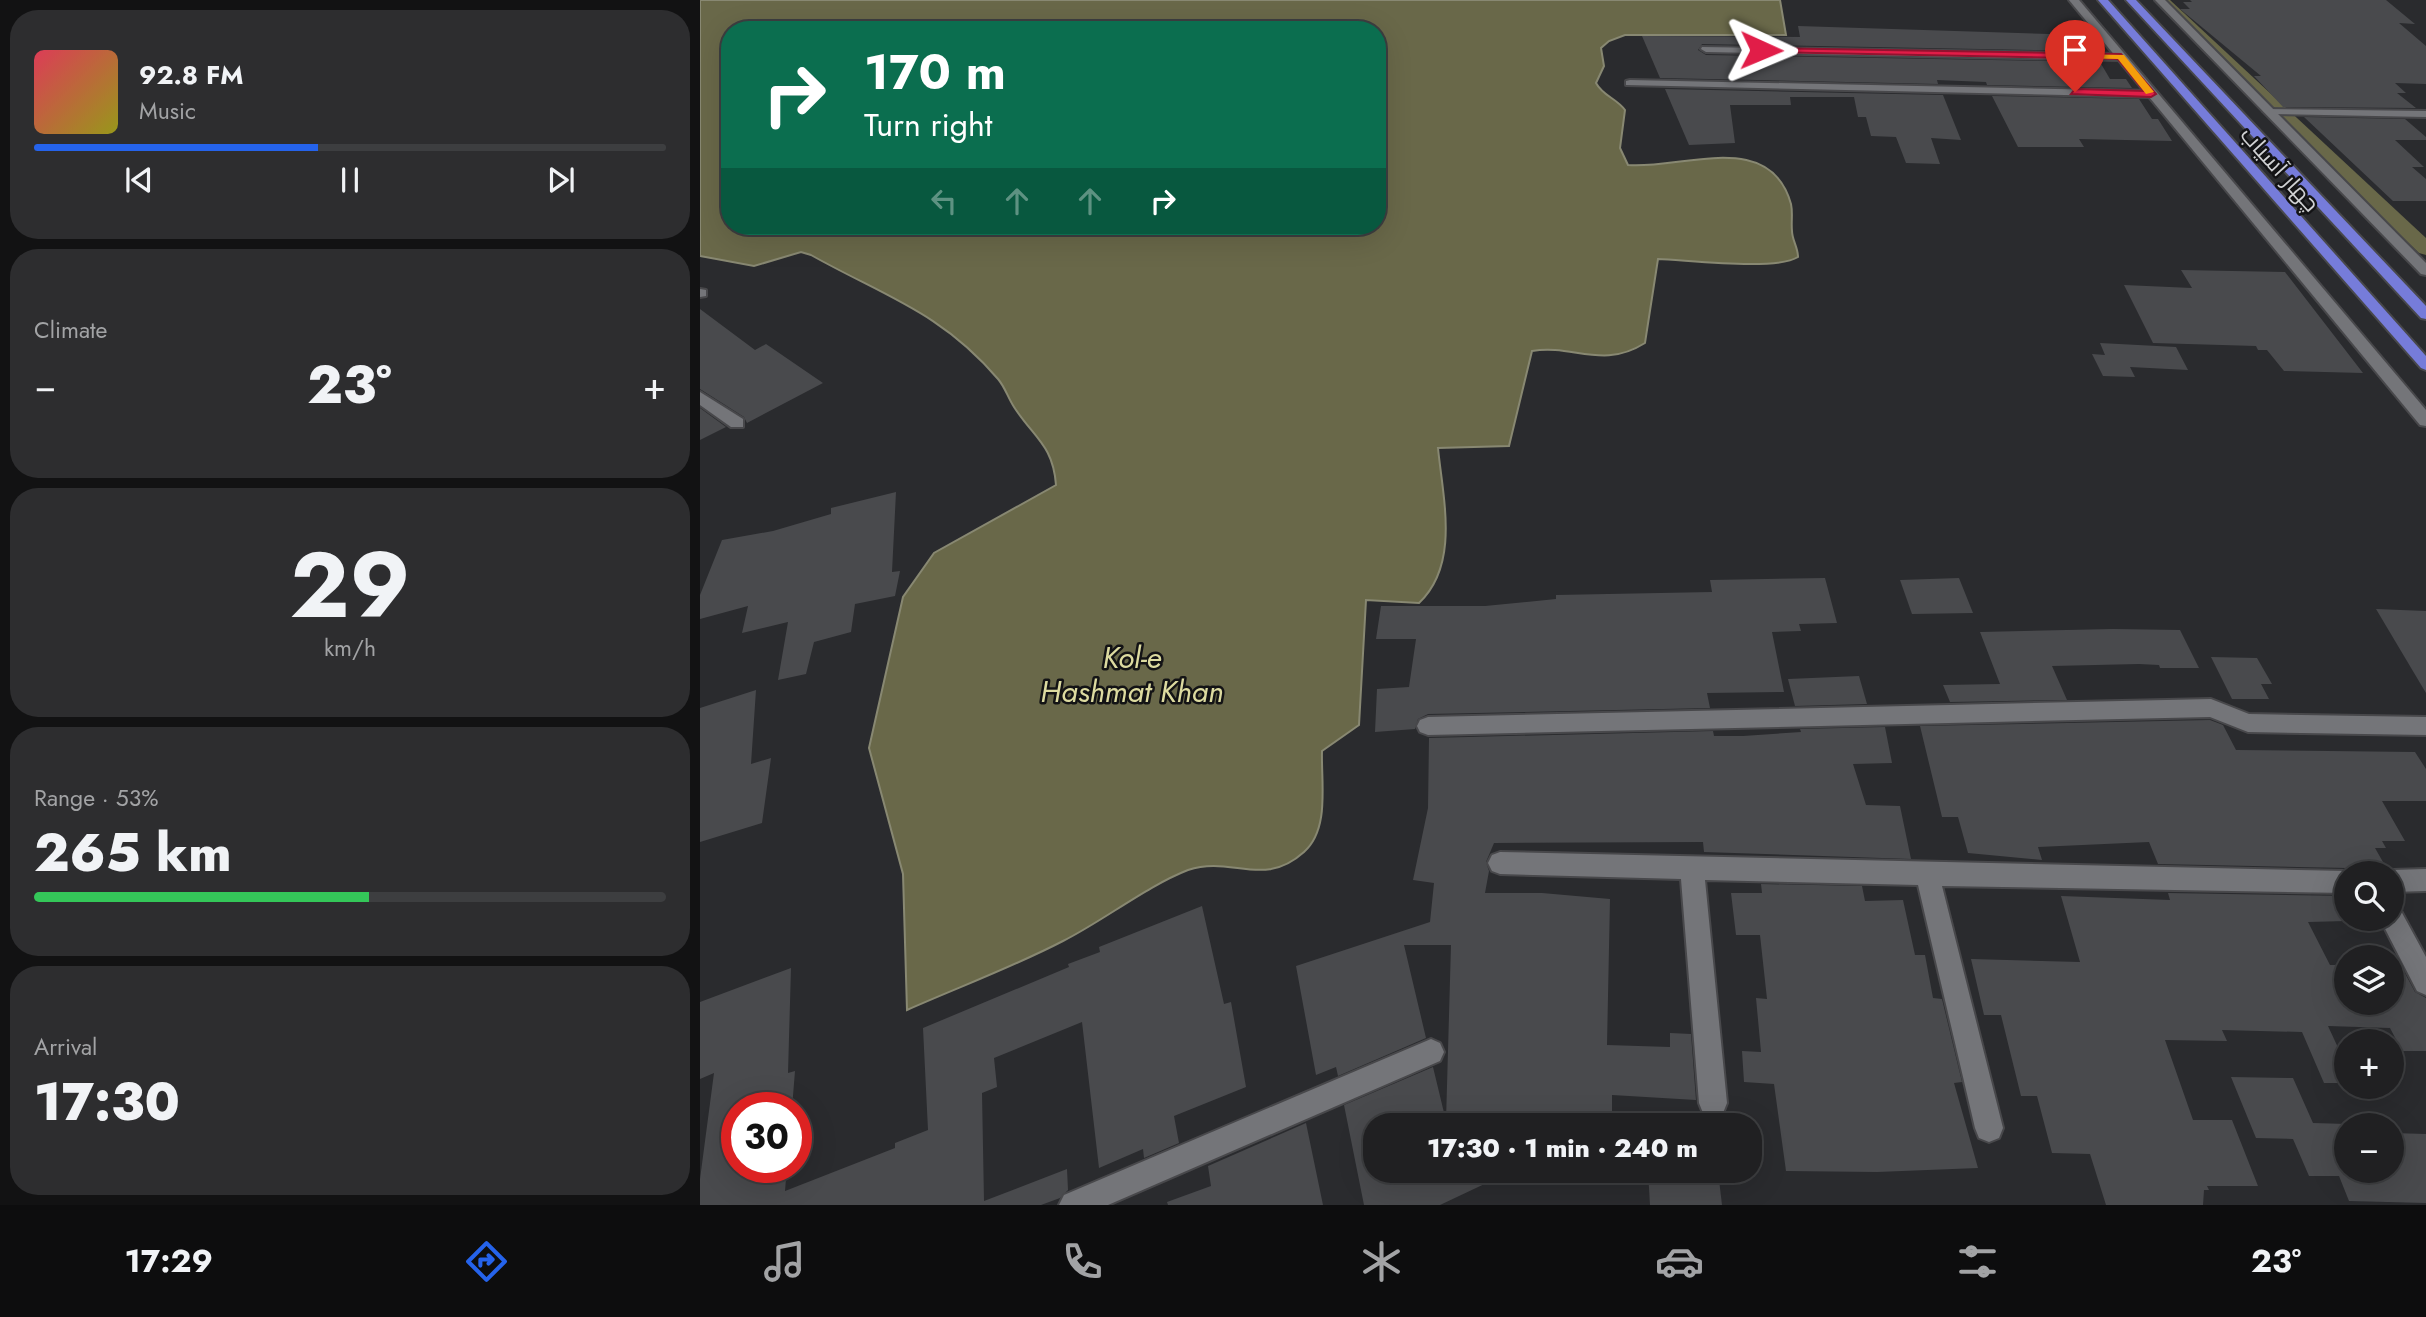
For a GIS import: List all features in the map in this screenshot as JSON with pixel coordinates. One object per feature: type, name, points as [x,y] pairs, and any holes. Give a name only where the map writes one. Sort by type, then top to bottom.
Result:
[{"type":"highway","name":"چهار آسیاب","points":[[2103,0],[2426,365]]},
{"type":"highway","name":"چهار آسیاب","points":[[2131,0],[2426,315]]},
{"type":"street","points":[[2074,0],[2426,421]]},
{"type":"street","points":[[2160,0],[2277,111],[2426,271]]},
{"type":"street","points":[[1706,49],[2121,57]]},
{"type":"street","points":[[1630,82],[2151,94]]},
{"type":"street","points":[[2277,111],[2426,114]]},
{"type":"street","points":[[700,397],[737,423]]},
{"type":"street","points":[[1428,726],[2211,708],[2248,723],[2426,726]]},
{"type":"street","points":[[1500,863],[1692,870],[1927,872],[2065,878],[2334,882]]},
{"type":"street","points":[[1692,870],[1713,1103]]},
{"type":"street","points":[[1927,872],[1989,1128]]},
{"type":"street","points":[[2404,881],[2426,880]]},
{"type":"street","points":[[2398,931],[2426,982]]},
{"type":"street","points":[[1074,1205],[1431,1052]]},
{"type":"water","name":"Kol-e Hashmat Khan","points":[[700,0],[1780,0],[1786,35],[1625,35],[1609,41],[1601,48],[1604,66],[1596,83],[1625,110],[1620,148],[1628,165],[1721,158],[1744,160],[1764,167],[1780,181],[1791,204],[1792,234],[1798,257],[1787,261],[1752,264],[1658,259],[1645,343],[1630,351],[1601,356],[1532,351],[1509,446],[1438,448],[1446,530],[1440,570],[1432,587],[1419,603],[1366,600],[1359,725],[1322,751],[1321,818],[1318,831],[1304,852],[1289,863],[1275,868],[1261,870],[1204,866],[1188,870],[1044,950],[907,1010],[903,874],[869,748],[903,597],[934,553],[1056,485],[1054,471],[1047,451],[1021,418],[1003,385],[977,356],[933,321],[811,255],[801,252],[754,266],[700,256]]},
{"type":"building","points":[[2190,0],[2386,0],[2415,24],[2399,23],[2426,46],[2426,84],[2395,83],[2406,93],[2397,93],[2416,108],[2283,107],[2254,76],[2261,76],[2180,9],[2190,9],[2183,2],[2192,2]]},
{"type":"building","points":[[1798,26],[2082,35],[2092,51],[1702,44],[1698,50],[1706,55],[2100,62],[2110,79],[2126,79],[2132,88],[1987,85],[1986,82],[1937,80],[1938,84],[1660,78],[1642,36],[1800,37]]},
{"type":"building","points":[[1665,89],[1943,95],[1961,140],[1931,138],[1940,164],[1906,163],[1896,137],[1871,136],[1866,117],[1858,117],[1854,97],[1790,97],[1791,105],[1730,105],[1735,143],[1689,145]]},
{"type":"building","points":[[1992,96],[2139,99],[2152,119],[2158,119],[2172,141],[2079,139],[2084,147],[2018,147]]},
{"type":"building","points":[[2304,117],[2405,119],[2426,137],[2426,140],[2395,140],[2424,167],[2412,167],[2426,179],[2426,201],[2393,201]]},
{"type":"building","points":[[2181,270],[2285,272],[2363,373],[2284,371],[2267,350],[2258,350],[2256,346],[2153,343],[2124,285],[2192,288]]},
{"type":"building","points":[[700,309],[755,350],[766,344],[823,383],[747,423],[744,417],[700,389]]},
{"type":"building","points":[[2100,343],[2176,347],[2188,370],[2130,367],[2135,377],[2103,376],[2092,354],[2105,355]]},
{"type":"building","points":[[700,408],[726,427],[700,440]]},
{"type":"building","points":[[896,492],[892,572],[900,571],[895,596],[855,604],[851,632],[814,642],[806,674],[778,680],[788,622],[742,633],[748,606],[700,619],[700,595],[722,540],[773,531],[831,514],[831,508]]},
{"type":"building","points":[[1825,578],[1837,623],[1799,624],[1801,631],[1772,632],[1784,692],[1707,693],[1710,708],[1428,714],[1418,719],[1415,729],[1375,732],[1377,689],[1409,687],[1416,639],[1376,639],[1381,606],[1485,606],[1556,599],[1556,595],[1712,592],[1710,580]]},
{"type":"building","points":[[1959,578],[1973,613],[1912,614],[1900,580]]},
{"type":"building","points":[[2376,609],[2426,611],[2426,693]]},
{"type":"building","points":[[2180,630],[2199,668],[2160,668],[2159,665],[2139,664],[2052,666],[2067,700],[1950,702],[1943,685],[2000,684],[1980,632]]},
{"type":"building","points":[[2211,657],[2257,658],[2272,684],[2261,684],[2269,699],[2232,699]]},
{"type":"building","points":[[1859,676],[1867,704],[1795,706],[1788,679]]},
{"type":"building","points":[[756,690],[751,764],[771,758],[762,823],[700,842],[700,708]]},
{"type":"building","points":[[2210,720],[2223,725],[2236,750],[2415,752],[2426,769],[2426,801],[2382,801],[2405,841],[2382,841],[2386,848],[2375,848],[2382,861],[2334,861],[2334,868],[2158,864],[2149,842],[2038,847],[2042,860],[1968,853],[1958,817],[1942,817],[1920,726]]},
{"type":"building","points":[[1885,727],[1892,763],[1853,764],[1866,805],[1900,806],[1911,859],[1704,852],[1703,842],[1494,843],[1486,862],[1489,871],[1485,893],[1542,893],[1610,899],[1607,1045],[1670,1047],[1670,1033],[1691,1034],[1696,1100],[1612,1095],[1612,1113],[1446,1113],[1451,945],[1404,945],[1426,1038],[1338,1076],[1336,1067],[1316,1075],[1296,966],[1430,922],[1434,883],[1413,880],[1428,808],[1429,738],[1713,731],[1714,736],[1743,736],[1801,732],[1800,729]]},
{"type":"building","points":[[1761,884],[1862,886],[1865,901],[1903,900],[1915,955],[1925,955],[1933,998],[1942,999],[1962,1082],[1954,1083],[1978,1168],[1877,1172],[1786,1171],[1774,1084],[1744,1082],[1742,1051],[1761,1052],[1756,998],[1767,999],[1760,935],[1736,935],[1731,893],[1762,893]]},
{"type":"building","points":[[2168,893],[2334,896],[2334,921],[2308,922],[2330,965],[2334,965],[2334,1015],[2404,1015],[2404,972],[2415,992],[2426,998],[2426,1051],[2404,1051],[2404,1029],[2328,1026],[2334,1039],[2334,1083],[2324,1083],[2302,1032],[2222,1030],[2227,1041],[2165,1040],[2193,1120],[2232,1120],[2258,1186],[2207,1186],[2209,1190],[2204,1190],[2203,1205],[2106,1205],[2090,1154],[2052,1153],[2037,1096],[2021,1096],[2001,1015],[1984,1015],[1971,959],[2080,962],[2061,896],[2170,900]]},
{"type":"building","points":[[1202,906],[1224,1004],[1231,1002],[1246,1087],[1174,1116],[1179,1143],[1144,1158],[1143,1149],[1099,1168],[1082,1022],[994,1058],[997,1087],[982,1093],[984,1201],[1067,1169],[1068,1190],[1060,1198],[1041,1205],[700,1205],[700,1179],[714,1073],[700,1079],[700,1002],[791,968],[788,1073],[795,1071],[793,1092],[721,1092],[721,1183],[786,1183],[785,1191],[812,1183],[812,1180],[895,1148],[895,1143],[928,1130],[923,1028],[1069,967],[1068,964],[1100,952],[1099,947]]},
{"type":"building","points":[[1433,1067],[1444,1113],[1363,1113],[1363,1183],[1487,1183],[1440,1205],[1364,1205],[1344,1105]]},
{"type":"building","points":[[2231,1077],[2293,1078],[2313,1123],[2334,1124],[2334,1176],[2309,1176],[2293,1139],[2256,1138]]},
{"type":"building","points":[[1306,1123],[1323,1205],[1168,1205],[1167,1202],[1211,1186],[1208,1166]]},
{"type":"building","points":[[2404,1133],[2426,1134],[2426,1203],[2349,1201],[2342,1183],[2404,1183]]},
{"type":"building","points":[[1649,1183],[1719,1183],[1722,1205],[1650,1205]]},
{"type":"waterway","points":[[2162,0],[2426,249]]},
{"type":"slow traffic","points":[[2069,56],[2121,57],[2150,92]]},
{"type":"route","points":[[1761,50],[2121,57],[2151,94],[2075,92]]}]
